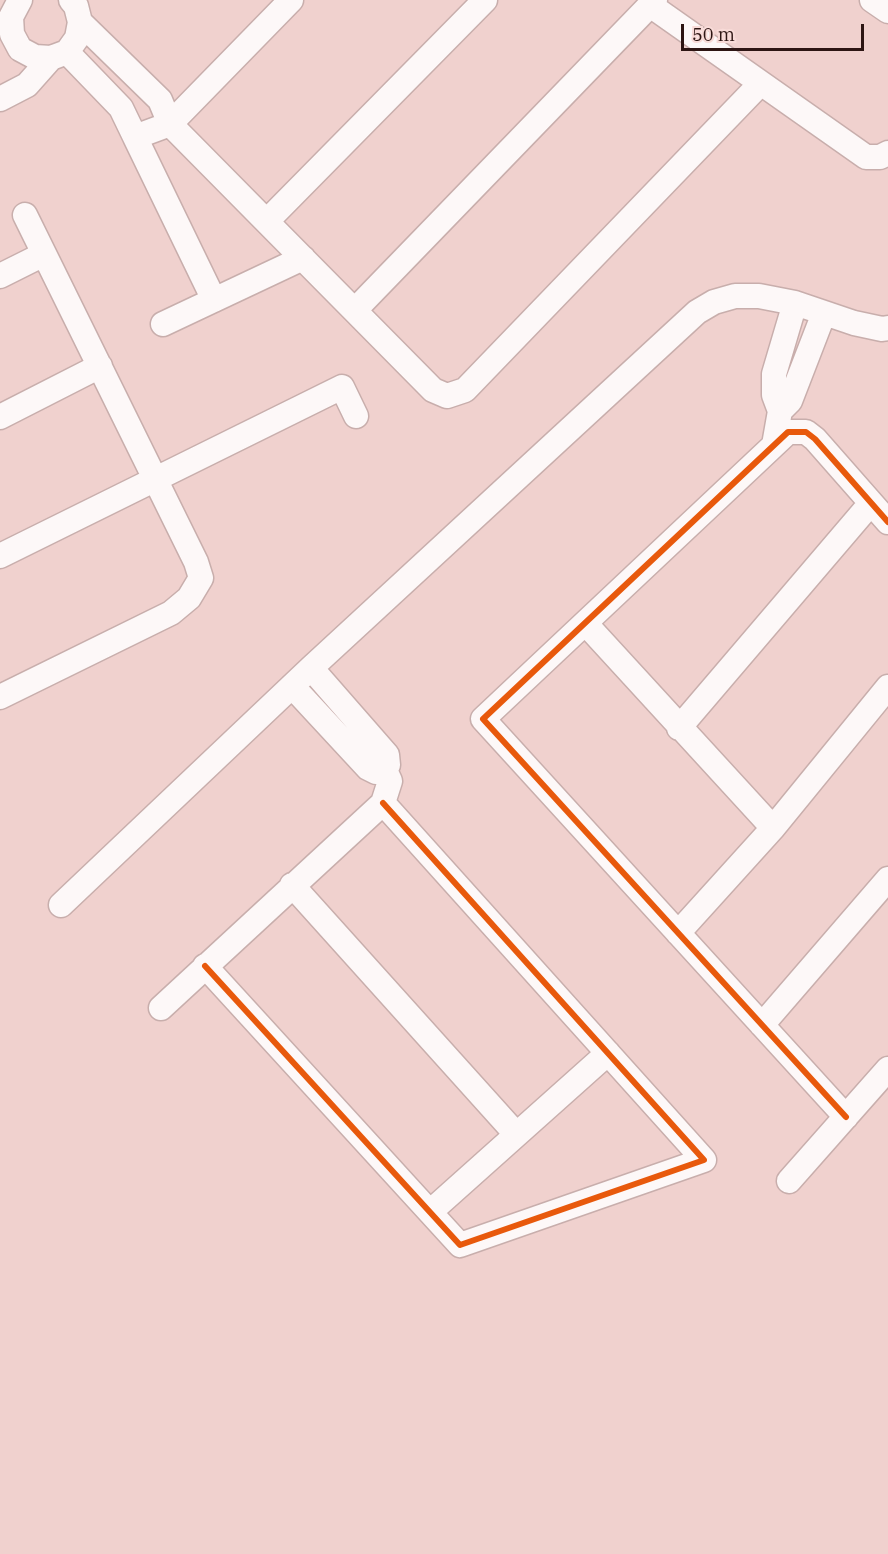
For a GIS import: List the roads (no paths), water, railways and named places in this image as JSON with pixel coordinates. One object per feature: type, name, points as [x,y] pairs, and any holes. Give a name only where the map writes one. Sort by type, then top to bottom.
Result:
[{"type":"street","points":[[135,136],[170,124],[291,0]]},
{"type":"street","points":[[267,221],[485,0]]},
{"type":"street","points":[[872,0],[888,10]]},
{"type":"street","points":[[355,310],[652,3],[760,84],[866,157],[880,157],[888,153]]},
{"type":"street","points":[[77,7],[160,100],[170,124],[433,390],[447,396],[465,390],[760,84]]},
{"type":"street","points":[[0,99],[27,85],[77,38],[77,7]]},
{"type":"street","points":[[10,8],[12,34],[10,54],[34,57],[59,55],[121,108],[214,300]]},
{"type":"street","points":[[0,698],[171,613],[182,606],[197,588],[201,578],[196,562],[156,479],[25,215]]},
{"type":"street","points":[[0,276],[44,254]]},
{"type":"street","points":[[163,324],[303,258]]},
{"type":"street","points":[[61,905],[311,668],[697,312],[714,302],[735,296],[759,296],[795,303],[882,329],[888,328]]},
{"type":"street","points":[[774,445],[780,411],[774,395],[774,374],[795,303]]},
{"type":"street","points":[[780,411],[790,401],[824,313]]},
{"type":"street","points":[[0,417],[100,366]]},
{"type":"street","points":[[0,556],[342,387],[356,416]]},
{"type":"street","points":[[846,1117],[483,718],[586,624],[788,432],[806,432],[815,439],[888,522]]},
{"type":"street","points":[[679,728],[871,503]]},
{"type":"street","points":[[586,624],[773,828]]},
{"type":"street","points":[[292,686],[368,768],[376,772],[385,770],[388,765],[387,755],[311,668]]},
{"type":"street","points":[[678,933],[773,828],[888,687]]},
{"type":"street","points":[[161,1008],[383,803],[390,781],[385,770]]},
{"type":"street","points":[[205,966],[460,1245],[704,1160],[383,803]]},
{"type":"street","points":[[762,1025],[888,879]]},
{"type":"street","points":[[292,885],[516,1134]]},
{"type":"street","points":[[430,1212],[608,1053]]},
{"type":"street","points":[[789,1181],[888,1069]]}]
